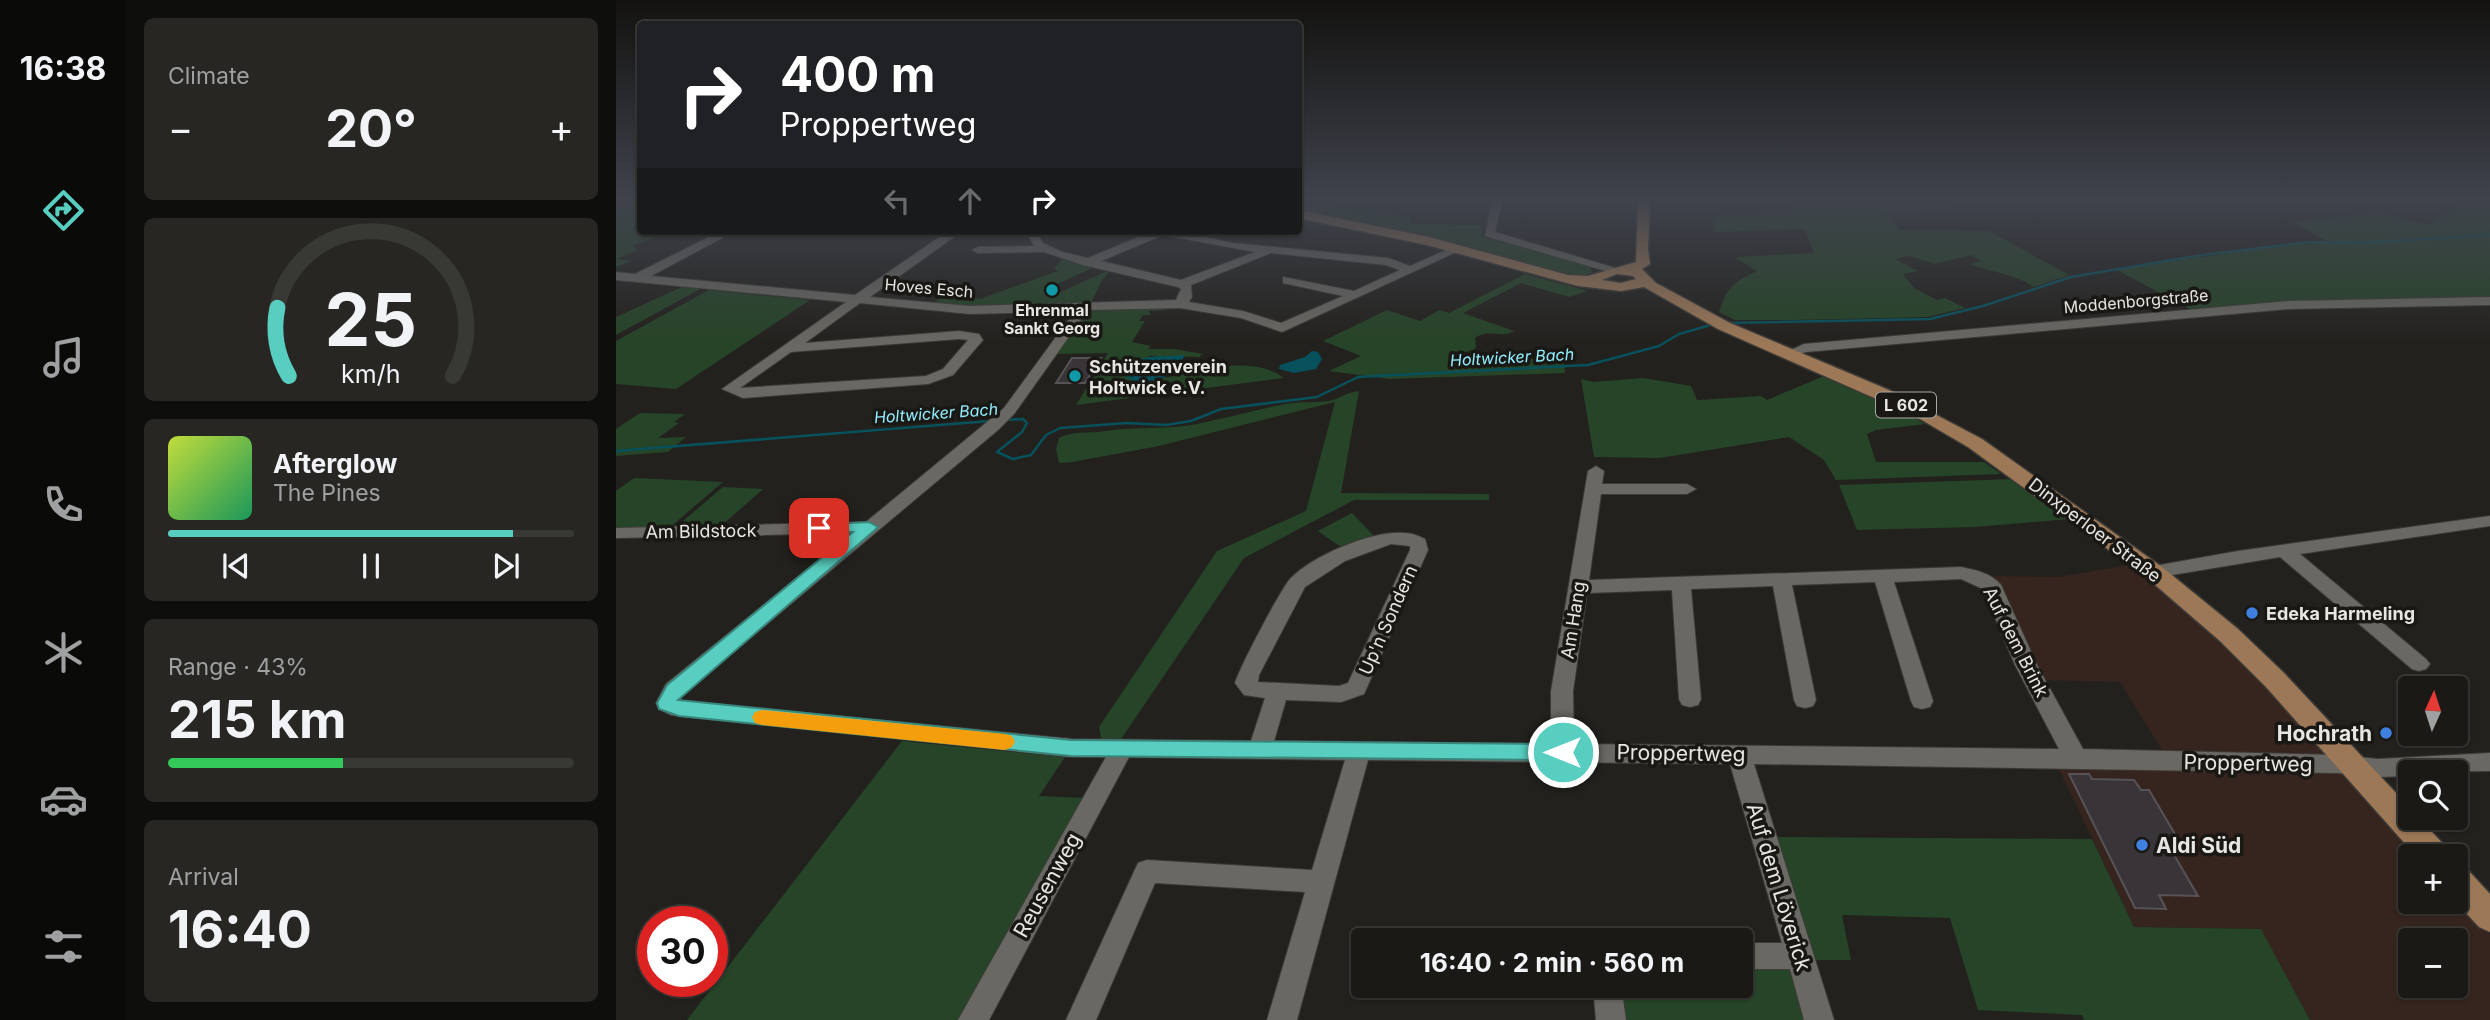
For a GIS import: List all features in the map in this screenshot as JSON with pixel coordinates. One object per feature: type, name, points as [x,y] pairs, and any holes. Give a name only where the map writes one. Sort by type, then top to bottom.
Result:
[{"type":"main road","name":"Dinxperloer Straße","points":[[1457,249],[1568,279],[1619,275],[1683,303],[1718,323],[1787,355],[1873,389],[1951,429],[2022,476],[2154,572],[2229,635],[2275,680],[2424,844]]},
{"type":"main road","points":[[1619,275],[1652,266],[1648,249]]},
{"type":"main road","points":[[2468,892],[2490,916]]},
{"type":"street","points":[[639,278],[696,249]]},
{"type":"street","points":[[787,348],[959,335],[974,337],[976,340],[948,372],[937,378],[743,394],[729,389],[787,348],[929,249]]},
{"type":"street","points":[[978,250],[1044,249],[1087,263],[1182,284],[1271,250]]},
{"type":"street","points":[[1087,263],[1120,249]]},
{"type":"street","points":[[1260,249],[1388,262],[1411,270]]},
{"type":"street","name":"Hoves Esch","points":[[616,276],[970,310],[1180,304],[1243,315],[1282,328],[1457,249]]},
{"type":"street","points":[[1535,249],[1619,275]]},
{"type":"street","points":[[1287,280],[1356,295]]},
{"type":"street","points":[[1180,304],[1186,297],[1186,288],[1182,284]]},
{"type":"street","name":"Moddenborgstraße","points":[[1787,355],[1804,348],[2290,305],[2490,301]]},
{"type":"street","name":"Proppertweg","points":[[1084,307],[1009,411],[674,690],[667,703],[679,709],[1071,748],[2076,758],[2353,765],[2378,768],[2490,762]]},
{"type":"street","name":"Am Hang","points":[[1563,752],[1562,691],[1595,480],[1687,489]]},
{"type":"street","points":[[2154,572],[2490,521]]},
{"type":"street","name":"Am Bildstock","points":[[616,533],[869,527]]},
{"type":"street","name":"Up'n Sondern","points":[[1409,538],[1419,543],[1419,550],[1356,688],[1341,694],[1278,692],[1252,689],[1246,684],[1248,675],[1297,583],[1307,575],[1369,543],[1409,538]]},
{"type":"street","points":[[2285,551],[2419,664]]},
{"type":"street","name":"Auf dem Brink","points":[[1579,587],[1961,573],[1976,576],[1991,585],[2026,665],[2076,758]]},
{"type":"street","points":[[1882,576],[1922,701]]},
{"type":"street","points":[[1782,579],[1805,700]]},
{"type":"street","points":[[1681,583],[1690,699]]},
{"type":"street","points":[[1259,751],[1278,692]]},
{"type":"street","name":"Reusenweg","points":[[973,1020],[1122,749]]},
{"type":"street","points":[[1282,1020],[1359,752]]},
{"type":"street","name":"Auf dem Löverick","points":[[1739,754],[1819,1020]]},
{"type":"street","points":[[1081,1020],[1147,871],[1321,882]]},
{"type":"street","points":[[1753,956],[1800,956]]},
{"type":"street","points":[[1608,998],[1611,1020]]},
{"type":"shaded area","points":[[2129,565],[2212,632],[2296,718],[2404,844],[2398,844],[2398,914],[2468,914],[2468,910],[2490,935],[2490,1020],[2310,1020],[2260,929],[2134,927],[2057,765],[2174,770],[2120,682],[2041,680],[1994,576],[2059,577]]},
{"type":"green space","points":[[616,249],[638,250],[617,259],[631,261],[616,267]]},
{"type":"green space","points":[[1469,249],[1527,249],[1590,265],[1592,272],[1586,275],[1561,273]]},
{"type":"green space","points":[[1812,249],[2021,249],[2069,275],[2034,287],[2018,279],[1970,264],[1981,261],[1971,255],[1935,264],[1910,256],[1895,259],[1918,271],[1903,274],[1914,288],[1937,300],[1945,298],[1965,308],[1927,317],[1794,320],[1735,320],[1719,312],[1732,286],[1757,271],[1734,257],[1814,253]]},
{"type":"green space","points":[[2262,249],[2490,249],[2490,299],[2285,302],[2190,309],[2115,269]]},
{"type":"green space","points":[[1062,259],[1095,267],[1042,291],[1056,294],[1111,269],[1091,303],[1176,299],[1166,310],[1149,311],[1151,315],[1143,315],[1139,321],[1145,321],[1132,342],[1151,346],[1148,349],[1174,349],[1204,354],[1200,355],[1201,357],[1149,356],[1152,381],[1201,370],[1237,366],[1270,371],[1284,378],[1076,405],[1108,353],[1057,354],[1087,310],[924,308],[950,293],[980,299],[1058,271],[1054,268]]},
{"type":"green space","points":[[1525,274],[1588,291],[1569,297],[1521,283],[1463,313],[1514,331],[1480,335],[1475,338],[1474,350],[1461,353],[1468,358],[1543,359],[1564,362],[1565,373],[1389,379],[1329,371],[1361,356],[1323,341],[1387,310],[1420,321],[1439,310],[1449,313]]},
{"type":"green space","points":[[684,286],[702,288],[616,335],[616,317]]},
{"type":"green space","points":[[709,290],[810,300],[676,389],[616,384],[616,341]]},
{"type":"green space","points":[[1824,376],[1880,398],[1925,424],[1876,430],[1867,434],[1876,462],[1984,462],[2001,474],[1836,480],[1824,460],[1789,437],[1660,458],[1594,457],[1581,379],[1593,382],[1643,378],[1691,386],[1697,400],[1761,396],[1767,400]]},
{"type":"green space","points":[[1359,391],[1341,493],[1489,494],[1489,500],[1354,500],[1244,558],[1119,742],[1102,743],[1099,727],[1217,551],[1306,511],[1335,402],[1159,446],[1072,462],[1059,463],[1056,449],[1059,438],[1076,433],[1186,426],[1286,404],[1329,401]]},
{"type":"green space","points":[[640,413],[685,414],[674,422],[679,423],[658,438],[686,437],[668,452],[616,456],[616,429]]},
{"type":"green space","points":[[634,478],[723,482],[669,528],[616,532],[616,491]]},
{"type":"green space","points":[[2014,479],[2070,519],[1975,527],[1857,530],[1839,485]]},
{"type":"green space","points":[[723,487],[763,489],[720,527],[676,527]]},
{"type":"green space","points":[[1352,513],[1373,535],[1344,547],[1318,531]]},
{"type":"green space","points":[[902,741],[1065,757],[1039,796],[1085,798],[964,1020],[687,1020],[705,997],[728,997],[728,967]]},
{"type":"green space","points":[[1773,837],[2092,839],[2134,927],[2261,929],[2310,1020],[2084,1020],[2082,1015],[1978,1010],[1950,918],[1842,915],[1851,960],[1812,960]]},
{"type":"green space","points":[[1753,960],[1792,961],[1809,1020],[1617,1020],[1614,998],[1753,998]]},
{"type":"water","points":[[1312,351],[1318,352],[1322,359],[1316,369],[1294,373],[1279,369],[1280,365],[1305,357]]},
{"type":"water","points":[[1184,355],[1176,370],[1160,379],[1141,382],[1125,376],[1124,369],[1138,360]]},
{"type":"building","name":"Schützenverein Holtwick e.V.","points":[[1072,358],[1101,358],[1085,383],[1056,383]]},
{"type":"building","name":"Aldi Süd","points":[[2069,774],[2089,774],[2092,779],[2134,780],[2141,790],[2149,790],[2185,851],[2173,853],[2198,896],[2159,895],[2166,909],[2135,908]]},
{"type":"waterway","name":"Holtwicker Bach","points":[[1725,323],[1930,319],[1983,306],[2071,277],[2255,249]]},
{"type":"waterway","name":"Holtwicker Bach","points":[[1005,420],[1023,419],[1027,423],[1022,432],[997,452],[1013,459],[1031,455],[1046,435],[1060,428],[1127,423],[1166,425],[1191,421],[1221,409],[1317,397],[1358,377],[1588,365],[1659,346],[1679,334],[1714,324]]},
{"type":"waterway","name":"Holtwicker Bach","points":[[616,451],[990,421]]},
{"type":"slow traffic","points":[[762,717],[1005,742]]},
{"type":"place","name":"Ehrenmal Sankt Georg","points":[[1052,290]]},
{"type":"place","name":"Schützenverein Holtwick e.V.","points":[[1075,376]]},
{"type":"place","name":"Edeka Harmeling","points":[[2252,613]]},
{"type":"place","name":"Hochrath","points":[[2386,733]]},
{"type":"place","name":"Aldi Süd","points":[[2142,845]]},
{"type":"route","points":[[819,528],[869,527],[674,690],[667,703],[679,709],[1071,748],[1563,752]]}]
